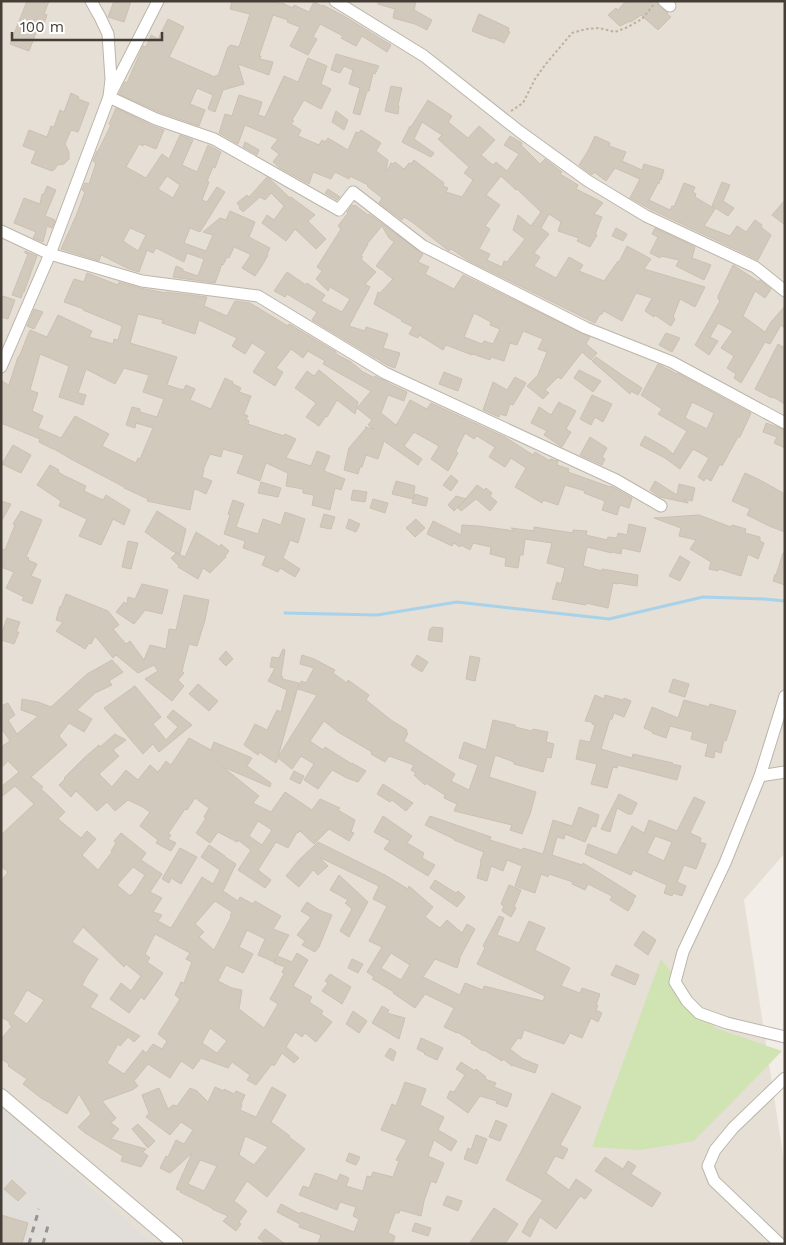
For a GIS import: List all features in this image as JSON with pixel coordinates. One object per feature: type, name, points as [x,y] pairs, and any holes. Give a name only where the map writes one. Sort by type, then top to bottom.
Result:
[{"type":"street","points":[[91,1],[108,34],[112,78],[109,97]]},
{"type":"street","points":[[1,366],[50,254],[109,97],[158,1]]},
{"type":"street","points":[[335,1],[424,56],[588,181],[646,216],[755,267],[785,290]]},
{"type":"street","points":[[109,97],[156,119],[214,139],[339,210],[353,192],[423,246],[586,328],[672,362],[785,423]]},
{"type":"street","points":[[1,230],[50,254],[142,282],[258,296],[385,373],[508,432],[616,480],[660,506]]},
{"type":"street","points":[[785,696],[760,776],[725,863],[683,952],[675,982],[687,1001],[699,1013],[727,1023],[785,1036]]},
{"type":"street","points":[[760,776],[785,772]]},
{"type":"street","points":[[780,1244],[714,1180],[708,1166],[715,1150],[733,1128],[785,1078]]},
{"type":"street","points":[[1,1096],[176,1244]]},
{"type":"path","points":[[503,118],[523,103],[535,79],[572,33],[599,28],[615,32],[642,19],[656,1]]},
{"type":"shaded area","points":[[1,1],[785,1],[785,853],[744,900],[785,1168],[785,1244],[1,1244]]},
{"type":"shaded area","points":[[1,1106],[152,1244],[1,1244]]},
{"type":"green space","points":[[661,959],[715,1028],[782,1051],[694,1141],[641,1150],[592,1147]]},
{"type":"building","points":[[27,1],[49,1],[44,14],[47,15],[43,26],[39,25],[29,51],[10,44]]},
{"type":"building","points":[[114,1],[131,1],[124,22],[108,17]]},
{"type":"building","points":[[232,1],[273,1],[293,8],[294,5],[309,12],[314,2],[344,16],[391,45],[387,52],[362,36],[356,46],[341,38],[343,36],[320,24],[313,37],[317,39],[308,55],[290,46],[300,27],[287,22],[288,20],[273,15],[259,56],[261,56],[260,59],[273,62],[269,75],[238,64],[244,84],[223,90],[215,112],[208,109],[213,95],[197,88],[190,104],[205,110],[199,126],[159,112],[119,94],[125,82],[127,83],[143,46],[146,47],[151,35],[158,39],[168,19],[184,27],[169,57],[215,77],[216,75],[218,76],[228,47],[230,45],[239,47],[250,14],[230,9]]},
{"type":"building","points":[[378,1],[416,1],[414,10],[432,20],[427,30],[415,24],[393,18],[395,9],[378,4]]},
{"type":"building","points":[[626,1],[657,1],[659,6],[671,17],[658,30],[641,15],[631,22],[620,26],[608,15],[616,8],[618,10]]},
{"type":"building","points":[[479,14],[509,28],[508,31],[510,32],[504,43],[472,31]]},
{"type":"building","points":[[336,54],[379,66],[375,74],[373,73],[369,91],[367,91],[360,115],[353,113],[360,88],[349,84],[353,70],[344,66],[340,73],[331,70]]},
{"type":"building","points":[[308,58],[327,66],[321,84],[331,89],[321,109],[304,100],[291,124],[301,130],[298,136],[319,145],[322,140],[325,142],[328,138],[348,150],[356,132],[359,133],[361,130],[381,143],[376,151],[388,160],[386,171],[391,163],[395,162],[404,169],[414,160],[444,183],[443,186],[448,188],[446,192],[462,197],[473,180],[464,173],[469,167],[438,139],[442,135],[422,122],[414,139],[434,153],[431,157],[402,142],[410,126],[428,100],[452,116],[448,122],[468,138],[479,126],[495,140],[481,155],[493,165],[496,162],[507,171],[519,154],[504,145],[510,136],[522,143],[521,145],[540,164],[545,159],[562,172],[560,174],[578,185],[576,189],[603,203],[594,214],[602,217],[595,235],[597,235],[590,247],[577,241],[579,238],[558,231],[561,222],[549,214],[541,228],[549,234],[534,253],[540,257],[534,266],[556,278],[569,257],[583,265],[579,271],[604,281],[619,262],[627,246],[651,259],[644,269],[705,287],[695,307],[680,299],[673,317],[675,319],[671,326],[655,315],[654,317],[645,311],[652,298],[636,293],[622,321],[604,311],[595,323],[469,261],[451,249],[449,251],[412,222],[404,217],[402,220],[379,203],[382,198],[368,185],[350,176],[349,179],[335,172],[331,179],[313,172],[309,184],[280,168],[273,162],[279,154],[271,148],[278,139],[245,125],[238,144],[219,133],[225,114],[232,116],[239,95],[262,102],[258,115],[265,117],[284,76],[298,82]],"holes":[[[501,176],[541,212],[531,226],[518,215],[513,230],[525,239],[507,262],[504,261],[502,267],[487,260],[490,254],[479,249],[490,229],[485,226],[500,205],[486,195]]]},
{"type":"building","points":[[391,86],[402,88],[398,114],[385,111]]},
{"type":"building","points":[[71,93],[79,97],[78,99],[89,103],[78,132],[71,130],[65,144],[69,152],[69,159],[64,164],[57,165],[52,171],[31,163],[36,151],[23,146],[29,130],[47,137],[51,126],[54,127],[60,110],[64,112]]},
{"type":"building","points":[[116,108],[164,130],[156,149],[139,144],[126,167],[146,178],[162,154],[169,159],[180,135],[193,140],[182,165],[197,172],[208,145],[221,152],[215,168],[213,167],[207,181],[209,182],[202,200],[207,202],[217,187],[225,192],[200,232],[190,228],[184,243],[206,251],[213,235],[203,232],[220,218],[226,220],[230,211],[255,222],[249,237],[270,248],[268,255],[255,276],[242,268],[250,254],[234,247],[229,258],[227,257],[222,264],[215,283],[173,277],[176,266],[183,269],[183,271],[198,276],[204,259],[187,253],[184,262],[156,248],[153,253],[147,250],[139,272],[101,255],[99,261],[61,249],[85,192],[82,190],[85,183],[89,184],[96,163],[93,161],[111,125],[109,124]],"holes":[[[167,176],[180,185],[173,198],[158,189]],[[130,228],[146,235],[138,251],[123,241]]]},
{"type":"building","points":[[336,111],[348,120],[344,130],[332,122]]},
{"type":"building","points":[[595,136],[610,143],[609,146],[626,152],[622,161],[642,170],[644,164],[664,170],[659,184],[649,200],[670,210],[672,206],[674,207],[684,183],[695,187],[693,192],[696,194],[695,197],[715,209],[704,226],[730,236],[737,226],[746,232],[755,220],[762,225],[761,227],[771,235],[758,260],[630,198],[640,179],[615,168],[606,181],[594,172],[592,175],[579,165]]},
{"type":"building","points":[[245,142],[259,150],[257,155],[243,147]]},
{"type":"building","points":[[267,177],[290,198],[315,215],[308,221],[326,239],[316,249],[295,229],[286,241],[262,223],[267,215],[274,220],[284,206],[271,193],[265,200],[260,197],[243,212],[239,208],[237,203],[247,195],[249,197]]},
{"type":"building","points":[[722,182],[730,185],[723,201],[734,208],[728,216],[712,206]]},
{"type":"building","points":[[47,186],[56,190],[45,216],[55,220],[52,228],[47,226],[43,242],[33,238],[36,232],[14,223],[24,198],[40,204],[42,194],[44,194]]},
{"type":"building","points":[[328,189],[340,197],[337,200],[325,193]]},
{"type":"building","points":[[785,200],[785,225],[772,215]]},
{"type":"building","points":[[352,205],[355,205],[423,254],[418,262],[429,267],[425,274],[454,289],[463,275],[590,337],[586,344],[597,353],[591,360],[582,352],[561,379],[558,377],[545,390],[549,393],[543,399],[527,386],[538,375],[547,352],[538,349],[543,339],[523,331],[517,345],[510,343],[504,361],[491,357],[490,360],[446,345],[443,350],[419,335],[418,338],[409,334],[413,327],[374,304],[378,292],[380,293],[393,279],[376,266],[394,242],[389,238],[382,226],[367,244],[361,256],[363,257],[361,259],[376,272],[365,284],[370,287],[349,326],[365,331],[366,327],[388,334],[383,348],[400,353],[395,368],[387,365],[312,320],[317,312],[287,294],[285,297],[274,291],[287,272],[325,295],[321,301],[342,312],[350,299],[330,287],[328,291],[316,279],[322,271],[317,267],[341,229],[338,226]],"holes":[[[474,313],[491,322],[490,325],[500,329],[493,344],[484,341],[482,344],[464,337]]]},
{"type":"building","points":[[616,228],[627,234],[623,241],[612,236]]},
{"type":"building","points":[[655,228],[695,247],[692,258],[711,265],[704,280],[676,266],[679,260],[661,256],[660,258],[650,253],[658,237],[652,234]]},
{"type":"building","points":[[25,251],[37,256],[21,298],[12,295],[28,254]]},
{"type":"building","points":[[733,265],[759,282],[760,280],[771,289],[765,298],[755,291],[743,316],[765,332],[785,306],[785,328],[781,325],[770,344],[765,342],[741,383],[734,378],[736,374],[727,368],[734,356],[721,348],[733,331],[718,323],[710,337],[718,341],[709,355],[695,345],[720,301],[718,296]]},
{"type":"building","points":[[87,273],[118,285],[119,282],[166,293],[207,297],[204,306],[227,316],[235,301],[250,303],[336,352],[336,354],[351,362],[363,372],[407,392],[404,401],[388,395],[381,413],[396,425],[410,400],[427,409],[431,403],[505,437],[533,455],[535,452],[550,461],[550,459],[558,461],[557,465],[569,469],[568,472],[613,487],[632,498],[629,508],[620,505],[617,515],[602,510],[605,501],[584,493],[585,491],[565,485],[558,505],[543,500],[542,503],[515,487],[526,468],[511,458],[505,467],[489,457],[495,447],[477,436],[474,439],[465,433],[456,451],[458,453],[448,471],[431,459],[439,446],[414,432],[404,446],[422,459],[418,465],[384,441],[378,459],[366,455],[358,474],[344,470],[349,448],[365,427],[374,429],[368,425],[372,420],[357,408],[371,391],[323,364],[325,361],[308,351],[303,358],[291,349],[276,368],[283,372],[275,386],[253,372],[266,352],[252,343],[245,354],[232,346],[237,338],[199,320],[195,334],[162,323],[163,320],[138,314],[130,343],[177,357],[167,385],[183,390],[186,385],[195,389],[190,400],[211,409],[225,378],[233,382],[233,384],[241,388],[239,392],[251,396],[244,414],[248,416],[246,419],[249,421],[248,424],[296,439],[286,458],[311,466],[317,451],[330,456],[324,471],[345,479],[341,490],[335,488],[330,510],[312,505],[314,495],[303,493],[303,489],[286,486],[288,473],[266,463],[260,481],[237,473],[244,455],[223,449],[221,457],[210,454],[202,477],[212,481],[206,494],[196,489],[194,490],[190,510],[147,501],[148,499],[39,442],[40,439],[1,423],[1,381],[9,385],[18,357],[30,330],[47,337],[58,315],[92,331],[89,337],[113,344],[114,339],[118,340],[122,326],[64,302],[74,279],[84,282]],"holes":[[[40,354],[69,366],[59,397],[83,405],[86,395],[78,393],[86,369],[115,384],[124,368],[149,375],[143,392],[164,399],[157,417],[140,412],[140,409],[132,407],[126,425],[135,428],[136,423],[153,428],[140,459],[138,458],[136,463],[102,446],[109,434],[75,416],[61,438],[38,428],[43,416],[32,411],[38,393],[30,390]]]},
{"type":"building","points":[[3,296],[15,300],[8,319],[1,317]]},
{"type":"building","points":[[34,309],[43,312],[34,329],[27,326]]},
{"type":"building","points":[[666,333],[680,338],[672,352],[659,345]]},
{"type":"building","points":[[778,344],[785,348],[785,404],[755,389]]},
{"type":"building","points":[[596,357],[642,388],[638,395],[631,391],[630,394],[592,361]]},
{"type":"building","points":[[658,364],[751,413],[740,437],[738,437],[722,466],[720,464],[711,481],[706,478],[704,481],[698,477],[709,458],[693,449],[680,469],[665,458],[640,445],[645,436],[673,454],[687,431],[658,414],[662,409],[641,395]],"holes":[[[692,402],[714,413],[707,429],[685,418]]]},
{"type":"building","points":[[319,370],[358,402],[355,414],[337,400],[319,426],[306,417],[316,403],[295,388],[307,371],[314,376]]},
{"type":"building","points":[[579,370],[601,381],[593,392],[574,378]]},
{"type":"building","points":[[444,372],[462,379],[458,391],[439,384]]},
{"type":"building","points":[[515,377],[526,383],[513,405],[510,404],[506,416],[500,414],[499,417],[483,410],[493,382],[507,390]]},
{"type":"building","points":[[592,395],[612,404],[603,422],[595,417],[591,425],[580,419]]},
{"type":"building","points":[[559,402],[576,411],[566,429],[571,432],[562,447],[544,435],[547,431],[531,423],[539,407],[551,415]]},
{"type":"building","points":[[766,423],[785,430],[785,448],[774,443],[777,437],[763,432]]},
{"type":"building","points":[[590,437],[607,448],[602,457],[605,459],[602,465],[580,455]]},
{"type":"building","points":[[13,445],[31,455],[21,473],[2,464]]},
{"type":"building","points":[[50,465],[59,470],[58,472],[86,486],[84,491],[103,500],[106,495],[130,510],[124,525],[113,519],[101,545],[79,536],[87,519],[59,506],[61,501],[37,485]]},
{"type":"building","points":[[745,473],[785,494],[785,532],[747,515],[750,509],[732,501]]},
{"type":"building","points":[[451,475],[458,481],[451,491],[443,485]]},
{"type":"building","points":[[396,481],[415,486],[413,499],[392,494]]},
{"type":"building","points":[[655,481],[677,495],[679,484],[695,488],[692,501],[683,499],[688,503],[660,497],[650,490]]},
{"type":"building","points":[[261,482],[281,488],[278,497],[258,493]]},
{"type":"building","points":[[477,485],[484,490],[486,488],[492,493],[490,496],[497,502],[490,511],[476,499],[461,511],[458,508]]},
{"type":"building","points":[[353,490],[367,492],[365,502],[351,500]]},
{"type":"building","points":[[415,494],[428,498],[426,506],[412,503]]},
{"type":"building","points":[[456,496],[466,499],[454,511],[448,505]]},
{"type":"building","points":[[373,499],[388,503],[385,513],[370,508]]},
{"type":"building","points":[[233,500],[244,504],[236,527],[258,534],[263,519],[281,525],[285,512],[305,519],[298,543],[290,540],[283,558],[300,569],[295,577],[280,568],[278,572],[262,565],[266,556],[243,548],[245,541],[224,534]]},
{"type":"building","points":[[1,501],[11,504],[1,522]]},
{"type":"building","points":[[21,511],[42,520],[26,557],[37,564],[31,576],[41,580],[32,604],[22,600],[24,597],[6,588],[14,572],[1,567],[1,549],[5,550],[15,525],[13,524]]},
{"type":"building","points":[[157,511],[186,529],[180,554],[172,551],[145,532]]},
{"type":"building","points":[[324,514],[335,517],[331,529],[320,527]]},
{"type":"building","points":[[699,515],[731,527],[732,525],[746,529],[745,533],[760,537],[760,541],[764,543],[758,559],[748,554],[741,576],[719,569],[718,571],[709,569],[711,562],[690,549],[696,540],[679,536],[681,528],[654,518]]},
{"type":"building","points":[[349,519],[360,524],[356,532],[346,528]]},
{"type":"building","points":[[416,519],[425,528],[415,537],[406,528]]},
{"type":"building","points":[[433,521],[461,535],[462,525],[515,531],[511,528],[534,531],[534,527],[573,533],[573,530],[587,531],[586,535],[607,540],[608,537],[617,538],[618,533],[627,535],[629,524],[646,528],[640,552],[622,548],[621,554],[587,547],[583,566],[602,571],[602,569],[638,575],[637,586],[613,583],[608,608],[552,599],[557,582],[561,584],[565,568],[547,563],[552,543],[525,539],[523,555],[520,555],[518,568],[505,566],[506,558],[490,554],[491,547],[473,543],[470,550],[454,543],[452,546],[427,534]]},
{"type":"building","points":[[196,532],[220,547],[221,544],[229,551],[226,557],[210,573],[203,568],[198,579],[178,567],[171,558],[176,553],[185,557]]},
{"type":"building","points":[[128,541],[138,543],[131,569],[122,567]]},
{"type":"building","points":[[783,553],[785,553],[785,585],[773,581]]},
{"type":"building","points":[[680,556],[690,562],[680,581],[669,576]]},
{"type":"building","points":[[142,584],[168,590],[162,614],[145,610],[134,624],[116,612],[124,602],[127,604],[128,597],[135,599]]},
{"type":"building","points":[[66,594],[108,611],[119,625],[113,629],[126,644],[130,641],[144,660],[150,645],[166,649],[169,629],[176,630],[184,595],[209,600],[197,646],[189,644],[182,671],[184,673],[178,680],[184,686],[172,701],[145,679],[158,671],[154,665],[138,673],[116,655],[113,658],[95,636],[91,644],[89,643],[85,649],[56,631],[63,622],[56,620]]},
{"type":"building","points":[[7,618],[20,622],[16,632],[19,632],[14,644],[1,640]]},
{"type":"building","points":[[432,627],[443,628],[442,642],[428,640]]},
{"type":"building","points":[[283,649],[285,650],[282,679],[299,683],[278,757],[317,695],[298,689],[301,681],[306,683],[314,668],[300,664],[302,655],[335,670],[333,673],[347,683],[348,680],[369,695],[366,700],[407,730],[406,732],[408,733],[404,741],[455,774],[451,781],[469,790],[478,765],[459,758],[464,742],[486,750],[493,720],[532,731],[533,729],[548,732],[546,742],[554,744],[551,758],[547,757],[543,772],[514,764],[514,762],[495,755],[489,777],[536,792],[522,834],[510,830],[512,825],[454,811],[457,804],[444,798],[445,795],[426,783],[425,785],[414,775],[416,773],[411,770],[414,765],[389,756],[385,762],[324,721],[310,741],[323,750],[325,747],[366,771],[358,782],[332,770],[318,789],[304,780],[314,764],[301,756],[292,769],[278,758],[276,763],[259,752],[258,755],[244,745],[255,724],[267,730],[277,710],[281,712],[287,690],[268,681],[275,668],[270,667],[272,657],[279,658]]},
{"type":"building","points":[[226,651],[233,659],[226,666],[219,659]]},
{"type":"building","points":[[417,655],[428,662],[422,672],[411,665]]},
{"type":"building","points":[[470,656],[480,658],[475,681],[466,679]]},
{"type":"building","points":[[112,660],[123,672],[109,681],[112,685],[95,693],[77,710],[92,719],[84,732],[69,723],[59,736],[67,745],[31,777],[43,787],[41,789],[65,812],[58,819],[81,838],[87,831],[96,839],[82,855],[98,870],[112,852],[116,843],[114,841],[121,833],[146,853],[141,860],[162,874],[150,892],[162,898],[153,912],[162,915],[158,921],[171,928],[202,877],[213,884],[220,870],[201,857],[209,845],[236,864],[223,891],[238,901],[240,897],[253,904],[255,901],[281,916],[273,929],[289,935],[277,956],[292,962],[297,953],[308,960],[293,986],[312,997],[309,1002],[323,1011],[321,1014],[332,1022],[316,1042],[305,1033],[302,1037],[295,1032],[286,1047],[299,1058],[294,1063],[282,1053],[274,1066],[272,1064],[256,1085],[247,1080],[250,1075],[232,1062],[228,1068],[201,1058],[193,1069],[181,1061],[170,1078],[148,1064],[134,1081],[138,1086],[102,1101],[116,1118],[111,1123],[119,1129],[111,1139],[146,1149],[143,1152],[148,1156],[141,1167],[121,1161],[123,1156],[78,1127],[91,1114],[79,1094],[67,1114],[23,1084],[27,1079],[1,1059],[1,1039],[12,1026],[9,1024],[10,1022],[1,1017],[1,881],[8,872],[1,866],[1,835],[34,804],[15,786],[1,797],[1,787],[19,772],[8,761],[1,768],[1,747],[10,741],[1,728],[1,706],[8,703],[15,715],[8,720],[17,734],[38,716],[21,710],[22,699],[51,707],[87,674]],"holes":[[[133,867],[145,875],[130,896],[117,885]],[[215,901],[232,912],[214,950],[199,937],[204,932],[195,924]],[[83,927],[124,967],[126,964],[141,976],[131,991],[121,983],[110,999],[129,1013],[141,997],[144,1000],[163,973],[147,962],[150,958],[145,954],[155,934],[190,953],[186,959],[192,962],[184,983],[181,982],[175,995],[180,999],[158,1034],[167,1041],[162,1049],[153,1044],[146,1053],[143,1050],[124,1074],[107,1063],[118,1044],[120,1046],[128,1037],[134,1042],[140,1036],[90,1007],[98,995],[82,985],[98,959],[72,942]],[[247,930],[265,939],[258,955],[274,962],[276,958],[274,963],[285,967],[282,972],[284,974],[270,999],[278,1004],[264,1028],[239,1009],[242,990],[232,988],[218,981],[226,965],[243,973],[253,954],[239,947]],[[27,990],[44,1000],[27,1024],[13,1014]],[[210,1028],[227,1041],[217,1053],[202,1043]]]},
{"type":"building","points":[[673,679],[689,684],[685,697],[669,692]]},
{"type":"building","points":[[198,684],[218,701],[209,711],[189,694]]},
{"type":"building","points":[[135,686],[161,717],[153,724],[166,740],[178,727],[167,717],[173,710],[192,725],[159,752],[153,744],[143,754],[104,708]]},
{"type":"building","points":[[595,695],[604,699],[605,695],[631,701],[624,717],[614,713],[612,719],[610,719],[601,749],[632,758],[633,754],[681,766],[677,780],[618,765],[617,768],[613,767],[607,788],[591,784],[597,764],[576,759],[580,740],[590,742],[595,725],[592,722],[585,721]]},
{"type":"building","points":[[684,700],[709,707],[710,704],[736,711],[726,741],[724,740],[721,753],[715,751],[714,758],[705,756],[708,744],[691,739],[693,732],[670,726],[666,738],[644,728],[652,707],[678,718]]},
{"type":"building","points":[[115,734],[126,740],[113,750],[119,756],[99,774],[112,787],[126,770],[138,780],[150,765],[158,772],[166,761],[171,765],[189,738],[211,750],[214,742],[252,758],[247,766],[271,783],[270,787],[223,767],[259,796],[253,803],[271,812],[285,792],[312,810],[320,799],[340,808],[338,810],[355,820],[351,832],[354,833],[349,841],[329,829],[314,844],[300,831],[297,832],[288,848],[276,842],[258,870],[271,880],[265,888],[238,870],[251,850],[238,840],[237,842],[218,832],[210,843],[196,833],[206,818],[204,817],[209,808],[195,798],[168,834],[171,835],[168,839],[176,843],[171,851],[156,843],[158,840],[140,826],[150,812],[141,806],[128,800],[115,811],[107,802],[97,811],[76,791],[71,797],[59,785],[84,758],[99,745],[100,747]],"holes":[[[258,821],[272,830],[262,845],[249,836]]]},
{"type":"building","points":[[294,771],[304,776],[300,784],[290,779]]},
{"type":"building","points":[[383,784],[413,803],[406,811],[392,800],[390,802],[377,794]]},
{"type":"building","points":[[619,794],[637,803],[632,814],[617,808],[610,832],[601,829]]},
{"type":"building","points":[[694,797],[705,802],[690,833],[701,838],[700,842],[706,844],[696,869],[684,865],[677,882],[686,886],[682,896],[673,893],[672,896],[664,893],[667,885],[633,870],[631,875],[585,854],[588,844],[617,855],[632,826],[644,833],[649,820],[677,831]],"holes":[[[655,836],[672,842],[664,861],[647,853]]]},
{"type":"building","points":[[579,807],[599,815],[596,827],[592,826],[585,842],[565,834],[564,839],[557,837],[552,855],[582,865],[583,863],[636,896],[628,911],[610,900],[612,896],[588,884],[585,890],[572,884],[573,882],[549,874],[548,877],[541,874],[535,893],[515,886],[522,866],[507,860],[503,871],[491,866],[487,881],[477,878],[484,852],[454,840],[425,825],[430,816],[491,837],[490,840],[543,854],[553,820],[572,826]]},
{"type":"building","points":[[383,816],[412,836],[407,843],[424,853],[422,858],[435,865],[428,876],[384,849],[390,841],[374,832]]},
{"type":"building","points":[[318,842],[385,875],[408,889],[409,886],[433,907],[425,917],[440,928],[447,920],[462,933],[467,924],[475,929],[459,959],[457,968],[435,959],[423,977],[460,995],[465,983],[483,990],[484,986],[543,1001],[545,996],[477,964],[485,948],[483,946],[499,916],[504,918],[497,935],[519,943],[529,921],[545,928],[535,950],[570,968],[561,986],[580,993],[582,988],[600,994],[596,1010],[602,1013],[598,1022],[591,1018],[582,1038],[570,1033],[564,1044],[524,1030],[521,1039],[518,1038],[510,1049],[523,1059],[538,1065],[535,1073],[512,1066],[503,1059],[502,1061],[483,1051],[471,1043],[472,1041],[444,1027],[454,1008],[425,994],[415,1008],[394,992],[372,979],[374,977],[367,972],[382,947],[369,941],[387,906],[373,899],[379,886],[319,857],[328,866],[318,875],[313,870],[299,887],[286,876]],"holes":[[[391,953],[410,965],[401,980],[381,968]]]},
{"type":"building","points":[[180,848],[197,857],[181,884],[171,878],[169,883],[162,879]]},
{"type":"building","points":[[339,875],[368,902],[349,937],[340,931],[352,909],[345,903],[348,900],[330,890]]},
{"type":"building","points":[[435,880],[456,893],[458,891],[465,897],[457,907],[430,888]]},
{"type":"building","points":[[509,885],[521,890],[514,907],[516,908],[511,917],[502,911],[504,906],[501,904]]},
{"type":"building","points":[[307,902],[319,910],[332,915],[319,947],[315,952],[302,945],[305,941],[297,935],[311,917],[301,911]]},
{"type":"building","points":[[643,931],[656,940],[648,955],[634,945]]},
{"type":"building","points":[[352,959],[363,964],[358,973],[348,968]]},
{"type":"building","points":[[616,965],[639,975],[635,985],[611,975]]},
{"type":"building","points":[[330,974],[351,987],[342,1004],[322,991],[328,983],[325,981]]},
{"type":"building","points":[[382,1006],[389,1010],[387,1013],[405,1018],[399,1039],[372,1023]]},
{"type":"building","points":[[353,1011],[367,1021],[359,1033],[346,1024]]},
{"type":"building","points":[[421,1038],[443,1048],[437,1060],[417,1049]]},
{"type":"building","points":[[390,1048],[396,1052],[393,1061],[385,1056]]},
{"type":"building","points":[[461,1062],[475,1071],[476,1069],[486,1077],[485,1079],[496,1083],[494,1087],[512,1094],[507,1107],[496,1103],[497,1101],[480,1096],[468,1113],[447,1098],[450,1091],[454,1092],[465,1075],[456,1069]]},
{"type":"building","points":[[405,1082],[426,1089],[420,1105],[444,1117],[438,1130],[457,1141],[451,1151],[434,1140],[428,1156],[444,1163],[436,1183],[431,1181],[421,1216],[400,1210],[399,1213],[395,1213],[388,1233],[395,1236],[393,1244],[318,1244],[321,1235],[299,1227],[300,1224],[277,1212],[281,1204],[300,1214],[301,1212],[354,1232],[359,1219],[353,1216],[356,1207],[340,1202],[337,1210],[299,1195],[303,1186],[309,1188],[315,1173],[337,1181],[340,1174],[349,1178],[346,1186],[363,1191],[367,1176],[371,1177],[373,1172],[393,1177],[399,1161],[396,1160],[407,1140],[381,1130],[392,1104],[396,1106]]},
{"type":"building","points":[[215,1087],[234,1094],[236,1091],[245,1095],[240,1110],[256,1117],[272,1087],[286,1095],[271,1122],[305,1149],[267,1197],[247,1181],[234,1201],[247,1211],[239,1222],[241,1224],[236,1231],[223,1221],[228,1216],[176,1189],[192,1153],[170,1173],[160,1168],[176,1140],[184,1144],[193,1130],[181,1122],[170,1135],[146,1117],[149,1113],[142,1095],[159,1088],[168,1109],[173,1105],[177,1106],[190,1088],[197,1091],[208,1102]],"holes":[[[245,1136],[268,1147],[254,1165],[239,1155]],[[200,1160],[217,1166],[204,1191],[188,1184]]]},
{"type":"building","points":[[552,1093],[581,1107],[560,1145],[568,1149],[563,1159],[555,1156],[546,1173],[569,1190],[576,1179],[592,1190],[585,1199],[580,1196],[556,1229],[540,1217],[530,1237],[522,1232],[543,1200],[506,1180]]},
{"type":"building","points":[[496,1120],[507,1125],[500,1141],[489,1137]]},
{"type":"building","points":[[138,1124],[155,1141],[148,1148],[132,1129]]},
{"type":"building","points":[[476,1135],[487,1139],[477,1164],[464,1159],[468,1148],[471,1150]]},
{"type":"building","points":[[349,1153],[360,1157],[356,1165],[346,1161]]},
{"type":"building","points":[[605,1157],[623,1169],[628,1161],[636,1166],[631,1174],[661,1193],[652,1207],[595,1171]]},
{"type":"building","points":[[12,1180],[26,1193],[18,1201],[4,1189]]},
{"type":"building","points":[[447,1196],[462,1201],[458,1211],[443,1205]]},
{"type":"building","points":[[494,1208],[518,1224],[505,1244],[469,1244]]},
{"type":"building","points":[[1,1215],[28,1223],[22,1244],[1,1244]]},
{"type":"building","points":[[415,1223],[431,1228],[428,1236],[412,1231]]},
{"type":"building","points":[[265,1229],[285,1244],[266,1244],[258,1238]]},
{"type":"waterway","points":[[285,613],[377,615],[457,602],[609,619],[703,597],[785,601]]},
{"type":"railway","points":[[29,1244],[39,1209]]},
{"type":"railway","points":[[43,1244],[49,1222]]}]
